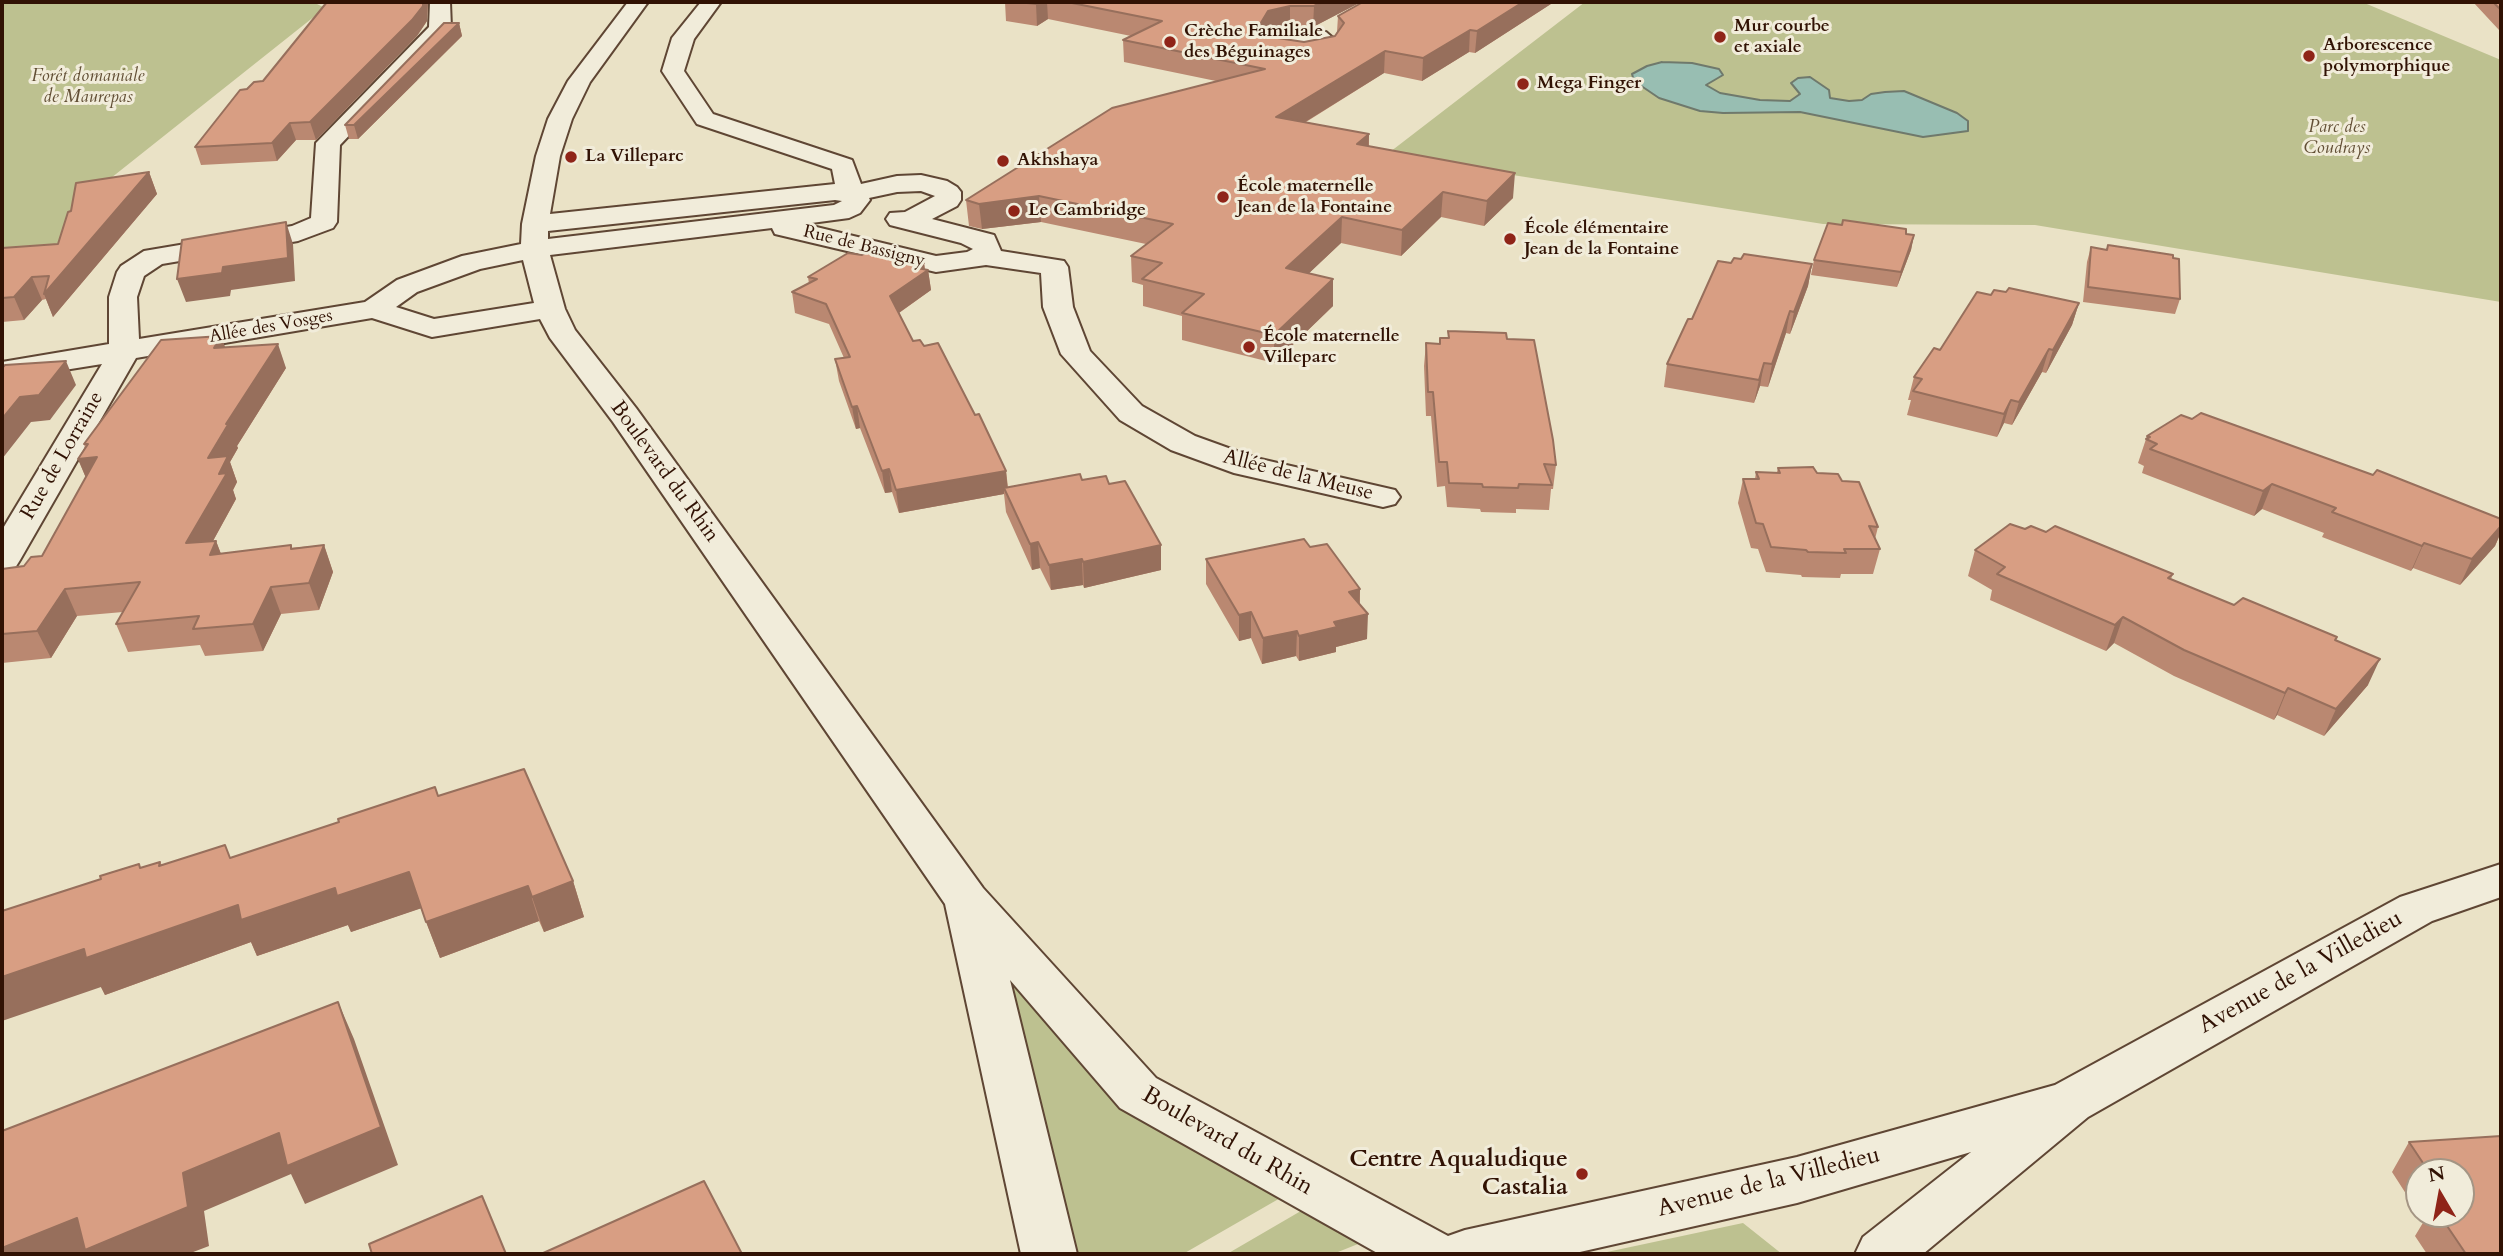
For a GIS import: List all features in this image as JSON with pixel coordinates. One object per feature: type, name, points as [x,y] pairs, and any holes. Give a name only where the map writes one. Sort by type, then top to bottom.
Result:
[{"type":"street","points":[[124,352],[123,297],[131,272],[154,257],[298,233],[324,222],[328,143],[440,28],[440,2]]},
{"type":"street","points":[[711,2],[683,38],[673,71],[705,119],[843,165],[851,200],[897,184],[920,183],[938,186],[948,192],[948,200],[909,221]]},
{"type":"street","name":"Boulevard du Rhin","points":[[633,5],[579,81],[560,119],[548,156],[535,236],[550,309],[561,332],[625,415],[967,900],[1138,1093],[1315,1194],[1430,1254]]},
{"type":"street","name":"Rue de Bassigny","points":[[374,309],[407,286],[535,236],[757,211],[839,212],[851,200],[909,221],[984,242],[986,251],[982,256],[957,264],[936,264],[757,211]]},
{"type":"street","name":"Allée de la Meuse","points":[[982,256],[1054,267],[1058,307],[1076,354],[1131,413],[1184,443],[1246,466],[1382,497]]},
{"type":"street","points":[[374,309],[432,328],[550,309]]},
{"type":"street","name":"Allée des Vosges","points":[[2,371],[374,309]]},
{"type":"street","name":"Rue de Lorraine","points":[[2,560],[124,352]]},
{"type":"street","name":"Avenue de la Villedieu","points":[[1883,1254],[2070,1102],[2416,909],[2501,880]]},
{"type":"street","name":"Boulevard du Rhin","points":[[967,900],[1049,1254]]},
{"type":"street","name":"Avenue de la Villedieu","points":[[1465,1254],[1797,1180],[2070,1102]]},
{"type":"green space","name":"Forêt domaniale de Maurepas","points":[[2,2],[313,2],[325,8],[77,205],[53,253],[2,255]]},
{"type":"green space","name":"Parc des Coudrays","points":[[1585,2],[2362,2],[2501,60],[2501,302],[2035,225],[1823,224],[1386,155]]},
{"type":"green space","points":[[1011,971],[1282,1197],[1183,1254],[1076,1254],[1027,1081]]},
{"type":"green space","points":[[1306,1208],[1363,1242],[1333,1254],[1227,1254]]},
{"type":"green space","points":[[1743,1223],[1782,1254],[1597,1254],[1607,1252]]},
{"type":"water","points":[[1662,62],[1692,63],[1719,69],[1723,75],[1706,85],[1720,93],[1760,100],[1790,101],[1800,94],[1791,83],[1798,78],[1810,77],[1829,90],[1830,98],[1849,101],[1862,100],[1871,94],[1904,91],[1957,113],[1968,121],[1968,131],[1923,137],[1800,112],[1700,111],[1659,98],[1634,81],[1632,74]]},
{"type":"building","points":[[327,2],[423,2],[423,6],[310,122],[290,123],[272,143],[195,147],[240,90],[247,89],[254,82],[263,81]]},
{"type":"building","points":[[1067,2],[1322,2],[1314,6],[1290,6],[1268,11],[1259,26],[1271,37],[1304,42],[1335,36],[1344,23],[1338,16],[1363,2],[1523,2],[1477,31],[1470,30],[1423,58],[1385,51],[1276,117],[1369,134],[1357,144],[1515,173],[1487,201],[1443,192],[1402,230],[1342,217],[1286,268],[1333,279],[1274,335],[1182,313],[1204,294],[1142,279],[1162,263],[1131,256],[1173,224],[1039,196],[979,204],[966,200],[1112,108],[1265,69],[1123,40],[1162,21]]},
{"type":"building","points":[[2493,2],[2501,2],[2501,10]]},
{"type":"building","points":[[444,23],[459,23],[354,125],[345,125]]},
{"type":"building","points":[[149,172],[44,294],[49,276],[32,277],[14,297],[2,298],[2,248],[58,244],[68,212],[71,211],[76,183]]},
{"type":"building","points":[[1843,220],[1906,229],[1906,234],[1914,235],[1901,272],[1814,260],[1828,223],[1842,225]]},
{"type":"building","points":[[286,222],[288,258],[223,267],[222,273],[177,279],[182,240]]},
{"type":"building","points":[[2108,245],[2173,255],[2173,258],[2179,259],[2180,299],[2088,287],[2091,247],[2107,250]]},
{"type":"building","points":[[869,251],[924,263],[917,268],[928,270],[890,296],[913,341],[920,340],[924,346],[938,343],[975,415],[979,414],[1006,471],[896,490],[889,469],[882,471],[857,406],[852,407],[835,359],[850,357],[826,304],[792,292],[817,279],[808,277],[848,253],[862,255]]},
{"type":"building","points":[[1744,254],[1812,264],[1794,312],[1790,311],[1772,364],[1764,363],[1759,380],[1667,364],[1688,319],[1692,319],[1718,261],[1731,263],[1734,258],[1741,259]]},
{"type":"building","points":[[2009,288],[2079,303],[2053,350],[2049,349],[2019,402],[2011,400],[2004,414],[1913,391],[1922,379],[1914,377],[1934,348],[1940,350],[1977,292],[1991,295],[1994,290],[2006,292]]},
{"type":"building","points":[[1448,331],[1506,333],[1507,339],[1534,340],[1553,440],[1556,465],[1544,464],[1552,485],[1519,484],[1518,488],[1449,483],[1447,462],[1439,462],[1433,392],[1428,392],[1426,343],[1440,344],[1440,338],[1449,338]]},
{"type":"building","points":[[221,336],[214,348],[278,344],[226,424],[229,423],[208,458],[228,456],[219,474],[227,473],[186,543],[216,541],[210,555],[291,545],[291,549],[324,545],[309,583],[271,587],[253,624],[193,629],[199,616],[116,624],[140,582],[65,589],[37,631],[2,634],[2,569],[24,566],[31,557],[42,556],[97,457],[78,459],[88,444],[84,444],[161,340]]},
{"type":"building","points":[[66,361],[39,395],[20,397],[2,419],[2,368],[5,365]]},
{"type":"building","points":[[2201,413],[2373,475],[2377,470],[2501,519],[2501,526],[2472,559],[2424,543],[2422,546],[2332,512],[2336,508],[2272,484],[2263,491],[2150,449],[2157,444],[2146,439],[2150,437],[2147,436],[2181,415],[2192,419]]},
{"type":"building","points":[[1813,467],[1817,473],[1838,474],[1842,481],[1859,482],[1878,527],[1869,526],[1880,549],[1844,549],[1846,553],[1771,547],[1763,524],[1756,523],[1743,479],[1759,479],[1756,472],[1780,473],[1778,468]]},
{"type":"building","points":[[1080,474],[1082,480],[1106,476],[1109,484],[1125,481],[1161,545],[1083,562],[1082,559],[1049,565],[1038,542],[1030,544],[1004,488]]},
{"type":"building","points":[[2010,524],[2025,529],[2031,526],[2046,532],[2055,526],[2173,574],[2168,578],[2234,605],[2243,598],[2337,637],[2335,640],[2380,659],[2336,709],[2288,688],[2285,693],[2184,650],[2123,617],[2115,625],[1997,574],[2005,567],[1975,550]]},
{"type":"building","points":[[1304,539],[1310,547],[1327,544],[1360,589],[1349,592],[1368,614],[1334,622],[1337,627],[1299,636],[1297,631],[1263,638],[1251,612],[1239,615],[1206,559]]},
{"type":"building","points":[[524,769],[573,881],[532,897],[528,886],[426,922],[409,872],[337,896],[335,888],[241,920],[238,905],[86,958],[84,949],[2,977],[2,911],[139,864],[140,868],[160,862],[159,866],[225,845],[230,858],[435,787],[438,796]]},
{"type":"building","points":[[338,1002],[381,1127],[287,1166],[279,1133],[183,1173],[188,1207],[85,1250],[77,1218],[2,1248],[2,1131]]},
{"type":"building","points":[[2501,1136],[2501,1254],[2466,1254],[2448,1228],[2475,1228],[2475,1158],[2420,1158],[2409,1142]]},
{"type":"building","points":[[704,1181],[742,1254],[541,1254]]},
{"type":"building","points":[[482,1196],[506,1254],[372,1254],[369,1244]]},
{"type":"place","name":"Mur courbe et axiale","points":[[1720,37]]},
{"type":"place","name":"Crèche Familiale des Béguinages","points":[[1170,42]]},
{"type":"place","name":"Arborescence polymorphique","points":[[2309,56]]},
{"type":"place","name":"Mega Finger","points":[[1523,84]]},
{"type":"place","name":"La Villeparc","points":[[571,157]]},
{"type":"place","name":"Akhshaya","points":[[1003,161]]},
{"type":"place","name":"École maternelle Jean de la Fontaine","points":[[1223,197]]},
{"type":"place","name":"Le Cambridge","points":[[1014,211]]},
{"type":"place","name":"École élémentaire Jean de la Fontaine","points":[[1510,239]]},
{"type":"place","name":"École maternelle Villeparc","points":[[1249,347]]},
{"type":"place","name":"Centre Aqualudique Castalia","points":[[1582,1174]]}]
